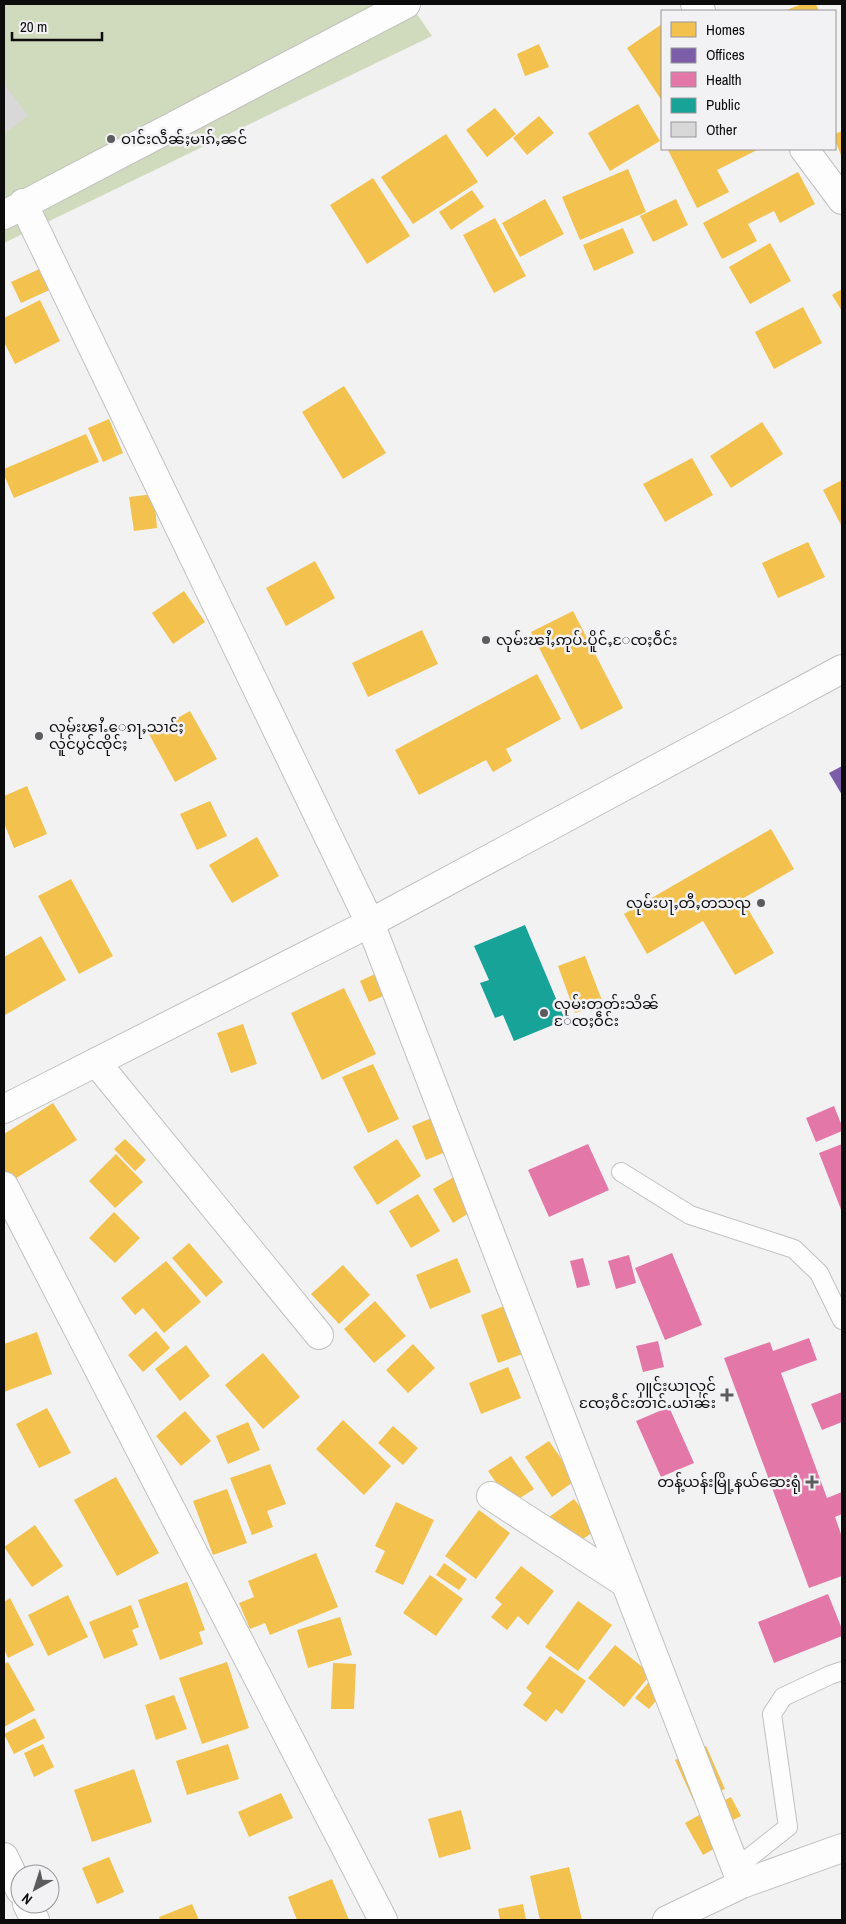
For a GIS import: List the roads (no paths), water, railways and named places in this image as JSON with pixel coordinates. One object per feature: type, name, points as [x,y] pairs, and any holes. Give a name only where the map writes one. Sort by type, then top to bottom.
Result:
[{"type":"street","points":[[406,4],[13,209],[370,923],[739,1876]]},
{"type":"street","points":[[805,150],[842,200]]},
{"type":"street","points":[[4,1109],[370,923],[842,668]]},
{"type":"street","points":[[96,1062],[319,1335]]},
{"type":"street","points":[[4,1186],[383,1920]]},
{"type":"street","points":[[491,1496],[625,1583]]},
{"type":"street","points":[[667,1920],[739,1876],[842,1848]]},
{"type":"street","points":[[4,1856],[10,1869]]},
{"type":"lane","points":[[621,1172],[690,1215],[794,1249],[819,1273],[842,1320]]},
{"type":"lane","points":[[739,1876],[788,1828],[772,1714],[783,1698],[842,1671]]},
{"type":"place","name":"ဝၢင်းလဵၼ်ႈမၢၵ်ႇၼင်","points":[[111,139]]},
{"type":"place","name":"လုမ်းၽၢႆႇဢုပ်ႉပိူင်ႇႄၸႈဝဵင်း","points":[[486,640]]},
{"type":"place","name":"လုမ်းၽၢႆႇေၵႃႇသၢင်ႈ လူင်ပွင်ၸိုင်ႈ","points":[[39,736]]},
{"type":"place","name":"လုမ်းပႃႇတီႇတသၺ","points":[[761,903]]},
{"type":"place","name":"လုမ်းတတ်းသိၼ် ႄၸႈဝဵင်း","points":[[544,1013]]},
{"type":"place","name":"ႁူင်းယႃလူင် ၸႄႈဝဵင်းတၢင်ႉယၢၼ်း","points":[[727,1395]]},
{"type":"place","name":"တန့်ယန်းမြို့နယ်ဆေးရုံ","points":[[812,1482]]}]
